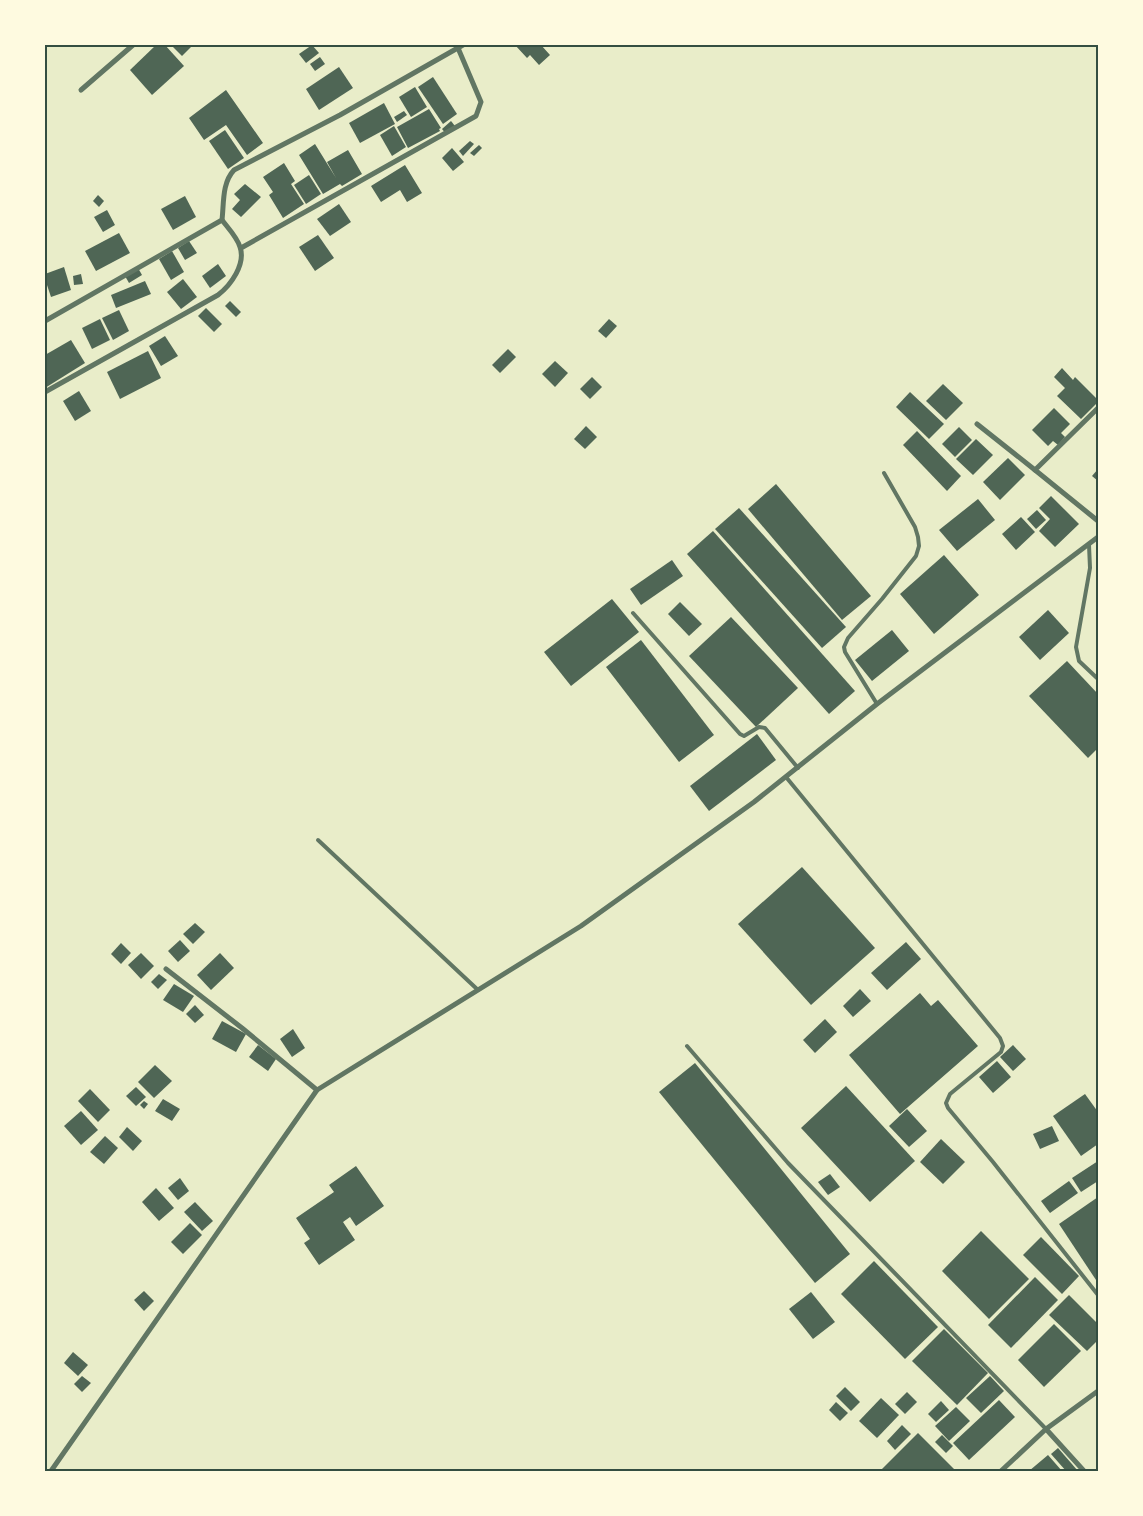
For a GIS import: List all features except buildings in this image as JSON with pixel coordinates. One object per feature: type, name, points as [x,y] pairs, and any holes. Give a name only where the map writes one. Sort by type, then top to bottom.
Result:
[{"type":"street","points":[[81,90],[133,45]]},
{"type":"street","points":[[45,392],[218,295],[228,287],[240,266],[241,248],[222,220],[227,178],[234,170],[340,114],[463,45]]},
{"type":"street","points":[[241,248],[476,116],[481,102],[458,48]]},
{"type":"street","points":[[45,321],[222,220]]},
{"type":"street","points":[[1035,470],[1098,408]]},
{"type":"street","points":[[977,424],[1098,522]]},
{"type":"street","points":[[51,1471],[317,1090],[581,926],[786,778],[877,704],[1098,537]]},
{"type":"street","points":[[166,970],[249,1033],[317,1090]]},
{"type":"street","points":[[1001,1471],[1046,1429],[1098,1391]]},
{"type":"street","points":[[1046,1429],[1084,1471]]},
{"type":"lane","points":[[877,704],[845,652],[844,647],[848,638],[916,556],[919,546],[915,527],[884,473]]},
{"type":"lane","points":[[1089,545],[1090,568],[1076,647],[1079,660],[1098,679]]},
{"type":"lane","points":[[633,612],[740,734],[744,736],[759,727],[765,728],[798,768]]},
{"type":"lane","points":[[786,778],[1000,1038],[1003,1046],[1001,1052],[950,1094],[946,1103],[948,1108],[1098,1295]]},
{"type":"lane","points":[[318,840],[478,990]]},
{"type":"lane","points":[[687,1046],[788,1163],[1046,1429]]}]
